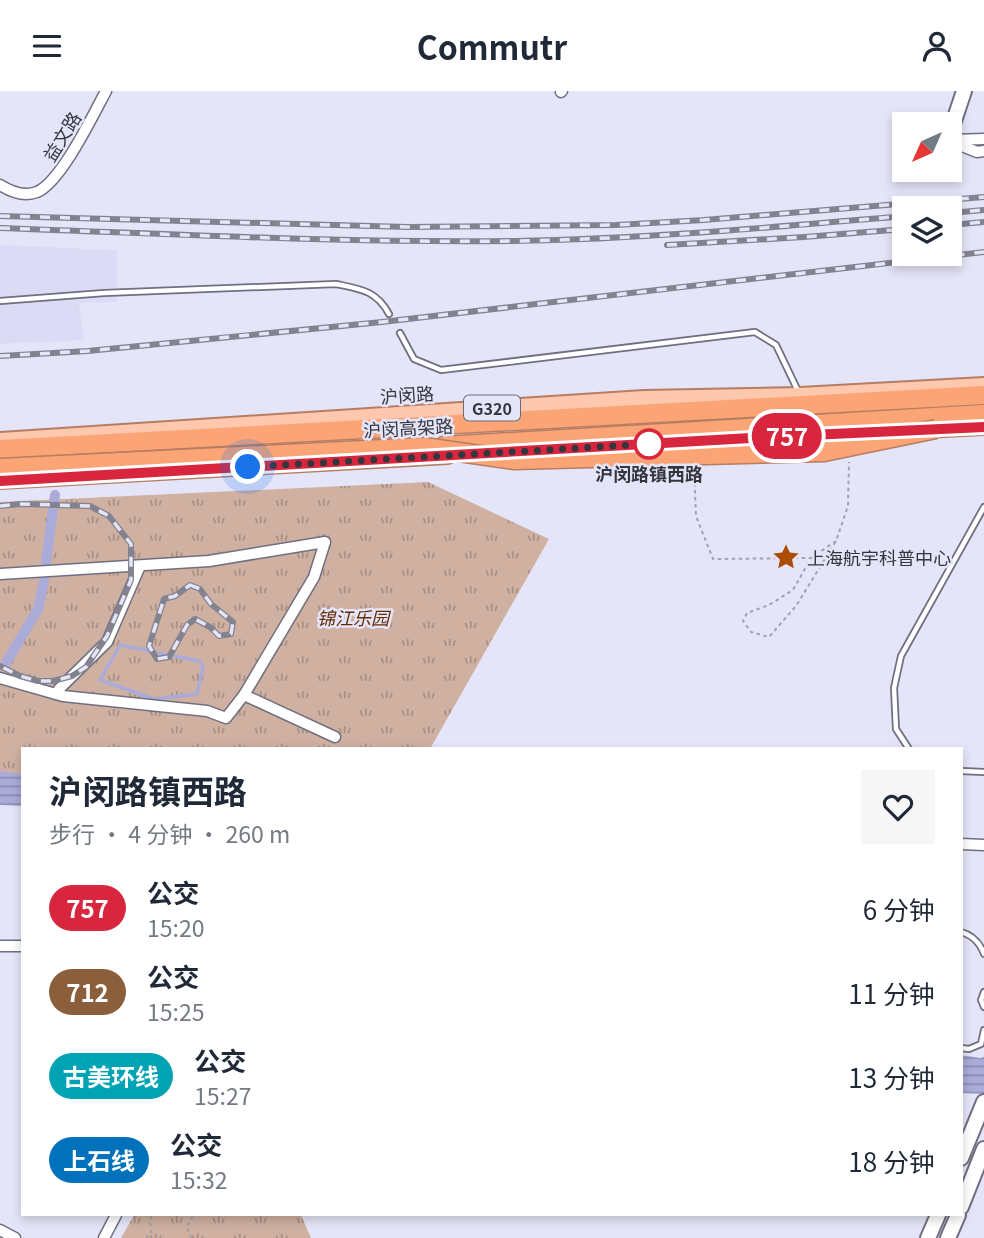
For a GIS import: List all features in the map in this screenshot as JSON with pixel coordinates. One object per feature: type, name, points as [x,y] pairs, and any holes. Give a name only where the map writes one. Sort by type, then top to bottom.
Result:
[{"type":"highway","name":"沪闵高架路","points":[[0,450],[984,395]]},
{"type":"highway","name":"沪闵高架路","points":[[0,468],[424,447],[984,414]]},
{"type":"highway","points":[[424,447],[514,460],[824,452],[936,429]]},
{"type":"main road","points":[[957,112],[964,91]]},
{"type":"main road","name":"沪闵路","points":[[0,440],[644,398],[800,395],[984,385]]},
{"type":"main road","points":[[0,481],[984,427]]},
{"type":"main road","points":[[0,461],[80,456],[109,475]]},
{"type":"main road","points":[[963,1153],[984,1101]]},
{"type":"main road","points":[[963,1202],[984,1149]]},
{"type":"main road","points":[[928,1238],[938,1216]]},
{"type":"main road","points":[[948,1238],[958,1216]]},
{"type":"street","name":"益文路","points":[[0,185],[11,192],[24,195],[48,185],[67,160],[106,91]]},
{"type":"street","points":[[962,140],[984,139]]},
{"type":"street","points":[[962,146],[977,152],[984,151]]},
{"type":"street","points":[[0,574],[209,561],[325,542],[314,577],[244,695],[226,718],[207,711],[56,694],[0,678]]},
{"type":"street","points":[[56,694],[107,642],[140,566]]},
{"type":"street","points":[[244,695],[335,737]]},
{"type":"street","points":[[963,844],[984,845]]},
{"type":"street","points":[[0,946],[21,946]]},
{"type":"street","points":[[104,1238],[115,1216]]},
{"type":"street","points":[[0,1230],[15,1238]]},
{"type":"lane","points":[[0,302],[104,293],[336,284],[366,290],[384,305],[389,314]]},
{"type":"lane","points":[[400,333],[414,359],[441,370],[755,332],[776,345],[800,395]]},
{"type":"lane","points":[[908,747],[896,729],[894,688],[901,656],[984,507]]},
{"type":"lane","points":[[963,771],[984,772]]},
{"type":"lane","points":[[963,933],[970,935],[984,954]]},
{"type":"lane","points":[[984,992],[981,1000],[984,1007]]},
{"type":"lane","points":[[963,1048],[969,1049],[981,1044],[984,1030]]},
{"type":"path","points":[[836,541],[811,558],[793,590],[769,605],[747,613],[743,621],[751,632],[769,637],[796,606],[836,541],[848,506],[849,458]]},
{"type":"path","points":[[694,464],[696,516],[713,559],[811,558]]},
{"type":"path","points":[[146,1238],[151,1233],[152,1216]]},
{"type":"path","points":[[192,1216],[187,1227],[192,1238]]},
{"type":"path","points":[[185,1238],[189,1234]]},
{"type":"shaded area","points":[[0,245],[117,250],[117,302],[79,303],[84,340],[0,344]]},
{"type":"green space","name":"锦江乐园","points":[[428,482],[549,539],[431,747],[21,747],[21,780],[0,776],[0,502]]},
{"type":"green space","points":[[133,1216],[301,1216],[311,1238],[121,1238]]},
{"type":"water","points":[[0,771],[21,774],[21,806],[0,805]]},
{"type":"water","points":[[963,1055],[984,1057],[984,1094],[963,1093]]},
{"type":"waterway","points":[[46,562],[55,495]]},
{"type":"waterway","points":[[6,663],[38,609],[44,581]]},
{"type":"waterway","points":[[120,645],[199,661],[203,666],[197,694],[154,699],[100,680],[120,645]]},
{"type":"railway","points":[[0,216],[407,227],[616,225],[984,197]]},
{"type":"railway","points":[[962,212],[984,210]]},
{"type":"railway","points":[[0,228],[321,239],[514,241],[661,235],[892,217]]},
{"type":"railway","points":[[962,224],[984,222]]},
{"type":"railway","points":[[667,245],[892,230]]},
{"type":"railway","points":[[0,356],[88,351],[382,322],[984,252]]},
{"type":"railway","points":[[0,506],[90,506],[109,516],[131,544],[131,580],[107,636],[86,667],[72,676],[53,681],[38,681],[0,666]]},
{"type":"railway","points":[[190,585],[200,589],[211,604],[233,622],[231,634],[219,636],[210,627],[195,619],[187,625],[169,657],[157,659],[149,646],[164,599],[175,596],[190,585]]},
{"type":"bus line","name":"757","points":[[0,481],[984,427]]},
{"type":"place","name":"沪闵路镇西路","points":[[649,444]]},
{"type":"place","name":"上海航宇科普中心","points":[[786,557]]},
{"type":"route","points":[[248,467],[649,444]]}]
